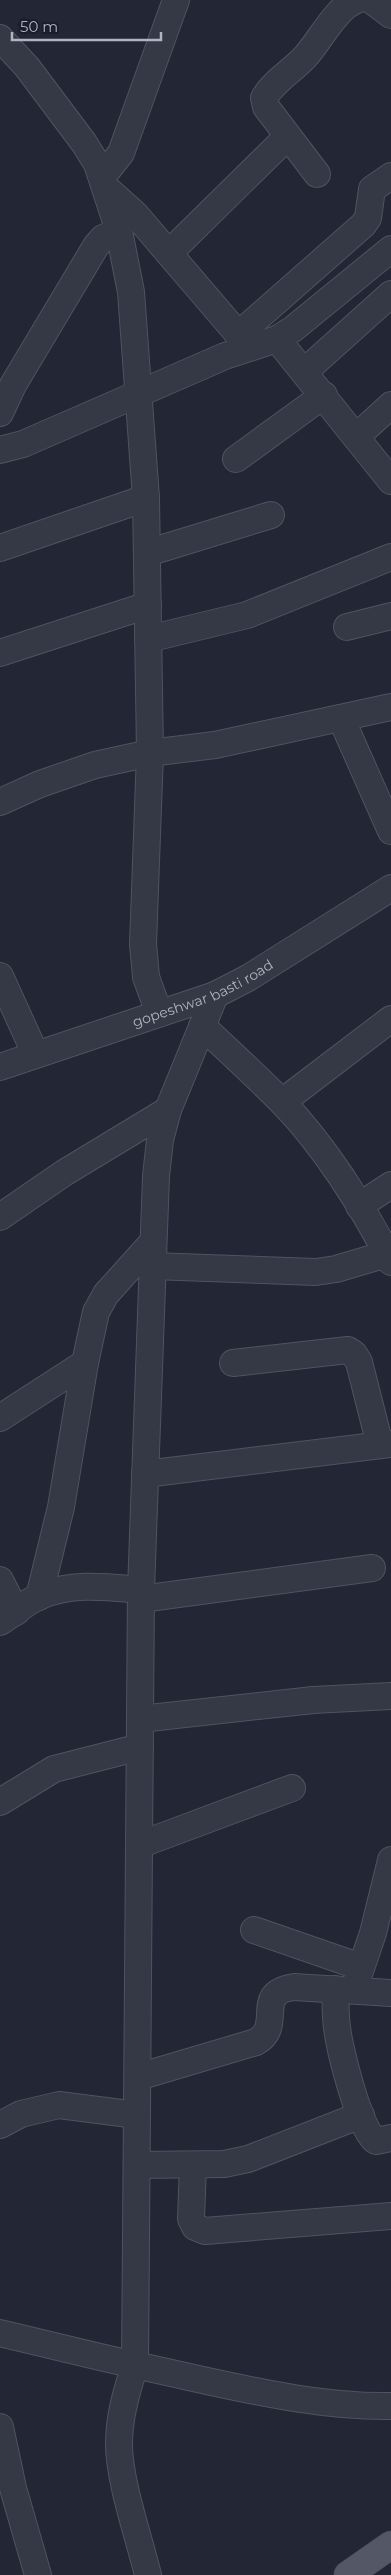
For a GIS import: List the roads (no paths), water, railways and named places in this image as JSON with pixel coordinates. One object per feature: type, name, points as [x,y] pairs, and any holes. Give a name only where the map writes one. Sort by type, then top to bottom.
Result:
[{"type":"main road","points":[[348,2575],[391,2545]]},
{"type":"street","points":[[105,183],[121,153],[176,0]]},
{"type":"street","points":[[317,174],[266,107],[264,98],[269,90],[306,56],[344,8],[357,0]]},
{"type":"street","points":[[371,0],[391,15]]},
{"type":"street","points":[[0,38],[27,67],[84,143],[105,183],[119,231],[131,292],[140,394],[146,498],[148,605],[150,753],[143,944],[146,978],[159,1013]]},
{"type":"street","points":[[169,252],[288,136]]},
{"type":"street","points":[[0,450],[23,444],[140,394],[243,341],[362,225],[368,218],[372,189],[391,176]]},
{"type":"street","points":[[105,183],[169,252],[243,341]]},
{"type":"street","points":[[0,413],[13,385],[96,246],[108,235],[119,231]]},
{"type":"street","points":[[243,341],[277,339],[293,329],[391,249]]},
{"type":"street","points":[[304,372],[391,294]]},
{"type":"street","points":[[277,339],[356,437],[387,468]]},
{"type":"street","points":[[236,458],[324,395]]},
{"type":"street","points":[[356,437],[391,405]]},
{"type":"street","points":[[0,548],[146,498]]},
{"type":"street","points":[[147,553],[271,515]]},
{"type":"street","points":[[148,639],[247,615],[391,557]]},
{"type":"street","points":[[0,653],[148,605]]},
{"type":"street","points":[[347,627],[391,616]]},
{"type":"street","points":[[0,802],[40,784],[95,765],[150,753],[215,745],[391,707]]},
{"type":"street","points":[[341,718],[391,831]]},
{"type":"street","name":"gopeshwar basti road","points":[[0,1067],[215,995],[248,978],[391,888]]},
{"type":"street","points":[[0,976],[35,1054]]},
{"type":"street","points":[[148,2575],[122,2470],[119,2446],[123,2401],[135,2366],[141,1595],[152,1255],[160,1140],[168,1110],[215,995]]},
{"type":"street","points":[[282,1102],[391,1019]]},
{"type":"street","points":[[39,1597],[61,1507],[85,1364],[96,1312],[106,1294],[152,1255],[316,1272],[389,1258],[359,1206],[318,1144],[282,1102],[202,1026]]},
{"type":"street","points":[[0,1217],[64,1173],[168,1110]]},
{"type":"street","points":[[359,1206],[391,1185]]},
{"type":"street","points":[[145,1474],[385,1444],[358,1362],[354,1354],[348,1350],[233,1364]]},
{"type":"street","points":[[0,1418],[85,1364]]},
{"type":"street","points":[[0,1580],[8,1617],[39,1597],[65,1588],[89,1586],[141,1595],[372,1568]]},
{"type":"street","points":[[140,1719],[313,1700],[391,1696]]},
{"type":"street","points":[[0,1802],[36,1778],[54,1769],[140,1747]]},
{"type":"street","points":[[139,1845],[292,1788]]},
{"type":"street","points":[[391,1860],[373,1932],[350,1982],[338,2037],[344,2066],[370,2138],[376,2141],[391,2138]]},
{"type":"street","points":[[254,1930],[350,1982],[391,1993]]},
{"type":"street","points":[[138,2077],[264,2038],[269,2031],[270,2003],[273,1995],[280,1989],[350,1982]]},
{"type":"street","points":[[0,2125],[22,2114],[59,2105],[137,2115]]},
{"type":"street","points":[[137,2166],[224,2164],[248,2159],[361,2115]]},
{"type":"street","points":[[193,2165],[191,2218],[195,2226],[205,2231],[391,2216]]},
{"type":"street","points":[[0,2333],[135,2366],[275,2396],[330,2403],[391,2406]]},
{"type":"street","points":[[0,2427],[7,2493],[38,2575]]}]
